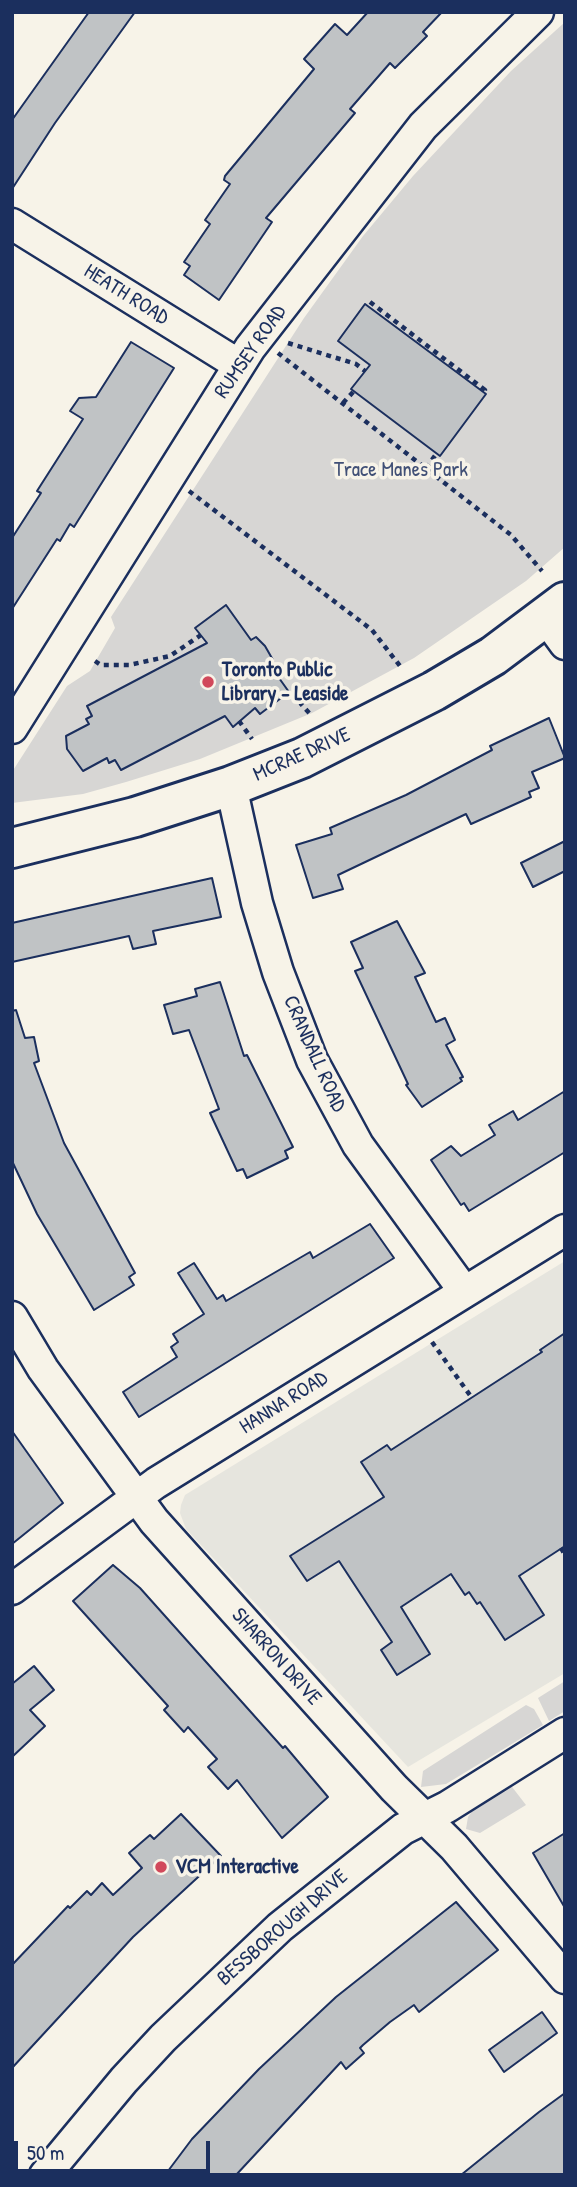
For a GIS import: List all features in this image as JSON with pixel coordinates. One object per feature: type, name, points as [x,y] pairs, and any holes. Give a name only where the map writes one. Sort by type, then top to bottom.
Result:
[{"type":"street","name":"RUMSEY ROAD","points":[[12,728],[239,365],[423,126],[538,12]]},
{"type":"street","name":"HEATH ROAD","points":[[12,224],[239,365]]},
{"type":"street","name":"MCRAE DRIVE","points":[[12,848],[135,817],[231,786],[302,758],[434,691],[558,621]]},
{"type":"street","name":"CRANDALL ROAD","points":[[231,786],[257,903],[278,972],[312,1060],[358,1145],[464,1291]]},
{"type":"street","name":"HANNA ROAD","points":[[12,1589],[136,1498],[565,1230]]},
{"type":"street","name":"SHARRON DRIVE","points":[[12,1317],[43,1369],[136,1498],[423,1817],[454,1847],[565,1978]]},
{"type":"street","name":"BESSBOROUGH DRIVE","points":[[45,2175],[124,2080],[248,1955],[403,1829],[447,1807],[565,1733]]},
{"type":"path","points":[[370,302],[485,390],[484,393]]},
{"type":"path","points":[[284,342],[356,364],[365,371]]},
{"type":"path","points":[[277,352],[511,535],[541,571]]},
{"type":"path","points":[[344,403],[354,391]]},
{"type":"path","points":[[426,468],[437,453]]},
{"type":"path","points":[[188,491],[372,630],[400,666]]},
{"type":"path","points":[[95,661],[101,665],[129,666],[170,656],[201,635]]},
{"type":"path","points":[[303,702],[301,704],[310,714]]},
{"type":"path","points":[[239,721],[251,739]]},
{"type":"path","points":[[429,1339],[472,1398]]},
{"type":"path","points":[[561,1548],[565,1555]]},
{"type":"shaded area","points":[[565,1261],[565,1673],[408,1767],[186,1529],[180,1513],[181,1505],[185,1495]]},
{"type":"green space","name":"Trace Manes Park","points":[[565,22],[565,547],[526,581],[414,658],[312,713],[200,759],[126,782],[83,794],[12,803],[12,772],[67,686],[90,671],[115,628],[111,617],[304,318],[363,236],[413,176],[511,71]]},
{"type":"green space","points":[[565,1681],[565,1711],[549,1721],[538,1698]]},
{"type":"green space","points":[[526,1705],[534,1709],[543,1725],[446,1784],[421,1787],[423,1771]]},
{"type":"green space","points":[[509,1783],[526,1805],[480,1833],[466,1829],[468,1817],[474,1808]]},
{"type":"building","points":[[89,12],[135,12],[55,123],[12,189],[12,120]]},
{"type":"building","points":[[368,12],[442,12],[423,32],[427,36],[395,68],[390,63],[350,109],[355,113],[266,218],[272,222],[219,300],[184,275],[190,266],[184,262],[210,224],[205,220],[230,184],[224,180],[225,176],[314,69],[304,59],[335,24],[347,35]]},
{"type":"building","points":[[365,304],[486,394],[440,456],[351,389],[370,365],[338,341]]},
{"type":"building","points":[[131,342],[174,368],[74,527],[70,524],[60,541],[57,539],[12,609],[12,538],[41,493],[37,491],[83,419],[70,411],[79,398],[96,397]]},
{"type":"building","name":"Toronto Public Library - Leaside","points":[[226,605],[251,640],[256,637],[265,646],[273,660],[274,671],[289,692],[260,714],[255,708],[233,727],[225,716],[121,770],[115,760],[109,763],[107,758],[83,771],[67,749],[66,736],[89,724],[86,719],[92,716],[87,706],[207,643],[195,628]]},
{"type":"building","points":[[549,718],[565,758],[532,772],[539,788],[529,792],[531,797],[471,824],[466,814],[338,875],[343,889],[313,898],[296,845],[332,834],[330,828],[406,795],[492,750],[490,746]]},
{"type":"building","points":[[565,841],[565,871],[533,887],[521,863]]},
{"type":"building","points":[[212,878],[221,917],[153,931],[156,944],[133,949],[129,936],[12,962],[12,923]]},
{"type":"building","points":[[397,921],[425,973],[415,977],[436,1022],[445,1018],[455,1040],[446,1045],[463,1077],[460,1078],[462,1081],[422,1107],[406,1085],[408,1084],[355,971],[363,968],[351,942]]},
{"type":"building","points":[[220,982],[244,1056],[247,1055],[293,1147],[285,1151],[288,1158],[247,1178],[243,1169],[237,1171],[210,1113],[219,1109],[189,1030],[173,1034],[164,1005],[197,996],[195,989]]},
{"type":"building","points":[[16,1010],[25,1038],[34,1037],[39,1061],[34,1063],[64,1143],[135,1273],[129,1277],[134,1285],[94,1310],[37,1214],[12,1161],[12,1011]]},
{"type":"building","points":[[565,1091],[565,1152],[469,1211],[464,1203],[461,1205],[431,1160],[451,1146],[461,1156],[495,1135],[489,1125],[513,1111],[518,1120]]},
{"type":"building","points":[[370,1224],[394,1258],[139,1417],[123,1392],[177,1357],[171,1347],[178,1342],[173,1334],[204,1314],[178,1273],[194,1263],[217,1299],[223,1295],[226,1301],[310,1252],[313,1258]]},
{"type":"building","points":[[565,1333],[565,1546],[519,1576],[544,1615],[505,1640],[480,1602],[477,1604],[469,1592],[465,1595],[451,1574],[401,1607],[430,1654],[397,1675],[381,1650],[392,1642],[339,1561],[307,1581],[290,1556],[384,1497],[361,1462],[387,1445],[391,1450],[542,1352],[540,1350]]},
{"type":"building","points":[[12,1431],[63,1503],[12,1544]]},
{"type":"building","points":[[113,1565],[140,1588],[283,1748],[285,1746],[328,1797],[282,1838],[237,1780],[228,1789],[208,1767],[217,1759],[188,1727],[184,1732],[164,1710],[168,1706],[73,1601]]},
{"type":"building","points":[[34,1666],[54,1690],[30,1710],[45,1726],[12,1757],[12,1684]]},
{"type":"building","points":[[181,1814],[221,1856],[133,1937],[12,2068],[12,1965],[68,1906],[70,1908],[87,1891],[91,1895],[102,1883],[113,1895],[142,1868],[129,1853],[150,1835],[154,1839]]},
{"type":"building","points":[[565,1833],[565,1908],[533,1853]]},
{"type":"building","points":[[456,1902],[498,1950],[419,2012],[414,2005],[390,2022],[360,2048],[364,2053],[346,2069],[341,2062],[236,2175],[165,2175],[192,2139],[259,2069],[336,1997]]},
{"type":"building","points":[[542,2012],[557,2033],[504,2072],[489,2050]]},
{"type":"building","points":[[565,2093],[565,2175],[461,2175],[539,2112]]},
{"type":"place","name":"Toronto Public Library - Leaside","points":[[208,682]]},
{"type":"place","name":"VCM Interactive","points":[[161,1867]]}]
